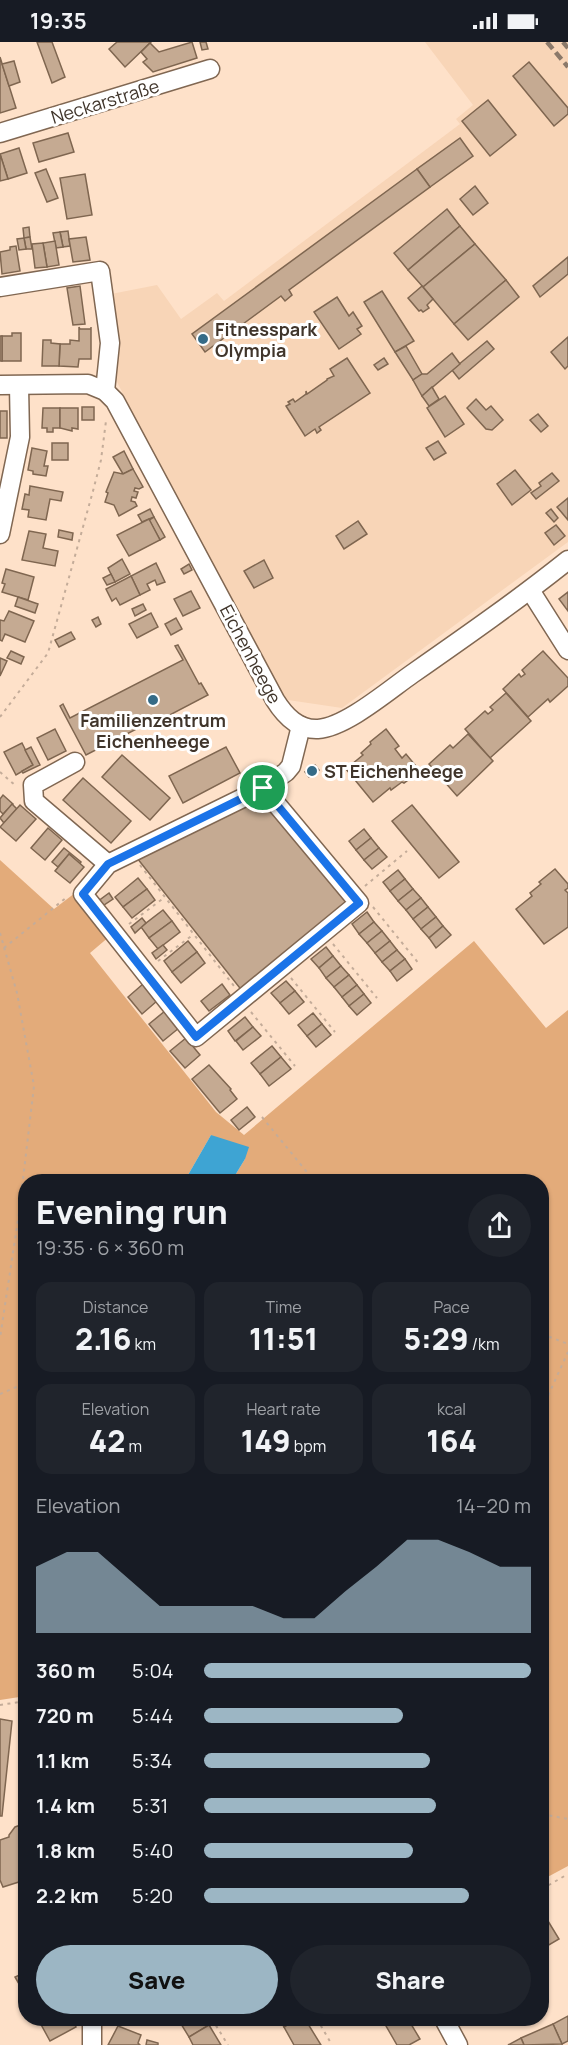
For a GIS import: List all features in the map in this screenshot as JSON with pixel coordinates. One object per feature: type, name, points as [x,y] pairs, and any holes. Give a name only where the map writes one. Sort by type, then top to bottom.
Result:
[{"type":"street","name":"Neckarstraße","points":[[0,133],[210,69]]},
{"type":"street","points":[[0,287],[100,271],[110,343],[105,392],[88,384],[0,385]]},
{"type":"street","points":[[0,534],[20,437],[19,386]]},
{"type":"street","name":"Eichenheege","points":[[105,392],[115,401],[123,415],[279,705],[286,716],[301,726]]},
{"type":"street","points":[[263,788],[356,900],[323,933],[196,1037],[83,894],[108,864],[263,788],[291,766],[301,726],[319,729],[345,720],[371,704],[568,560]]},
{"type":"street","points":[[530,590],[568,650]]},
{"type":"street","points":[[75,762],[33,785],[34,801],[108,864]]},
{"type":"street","points":[[92,2045],[93,2026]]},
{"type":"street","points":[[448,2026],[458,2045]]},
{"type":"path","points":[[0,717],[48,652],[101,460],[106,420]]},
{"type":"path","points":[[407,851],[356,900],[372,906],[420,965]]},
{"type":"path","points":[[131,853],[295,1066]]},
{"type":"path","points":[[4,948],[74,891],[83,894]]},
{"type":"path","points":[[115,935],[165,897]]},
{"type":"path","points":[[0,933],[17,993],[34,1086],[24,1174]]},
{"type":"path","points":[[323,933],[376,999]]},
{"type":"path","points":[[144,972],[194,934]]},
{"type":"path","points":[[282,967],[335,1032]]},
{"type":"path","points":[[262,1117],[309,1174]]},
{"type":"path","points":[[0,1338],[18,1220]]},
{"type":"path","points":[[549,1337],[568,1344]]},
{"type":"path","points":[[549,1394],[568,1352]]},
{"type":"path","points":[[0,1394],[18,1385]]},
{"type":"path","points":[[0,1705],[18,1702]]},
{"type":"path","points":[[549,1815],[568,1819]]},
{"type":"path","points":[[549,1885],[568,1874]]},
{"type":"path","points":[[216,2026],[228,2045]]},
{"type":"path","points":[[321,2026],[332,2045]]},
{"type":"shaded area","points":[[425,42],[568,42],[568,542],[342,708],[288,700],[279,692],[230,604],[115,378],[119,344],[111,294],[157,285],[181,319],[217,293],[224,301],[460,124],[456,119],[473,105]]},
{"type":"shaded area","points":[[0,860],[54,909],[75,893],[110,936],[90,953],[216,1112],[244,1135],[474,941],[546,1028],[568,1010],[568,1866],[549,1876],[549,1174],[236,1174],[245,1159],[211,1135],[189,1174],[18,1174],[18,1697],[0,1700]]},
{"type":"water","points":[[211,1135],[249,1147],[236,1174],[189,1174]]},
{"type":"building","points":[[37,42],[52,42],[65,77],[52,83]]},
{"type":"building","points":[[117,42],[151,42],[125,67],[109,49]]},
{"type":"building","points":[[192,42],[197,58],[153,72],[143,62],[147,59],[141,52],[150,43],[159,52]]},
{"type":"building","points":[[200,42],[206,42],[208,49],[202,50]]},
{"type":"building","points":[[0,57],[16,108],[0,113]]},
{"type":"building","points":[[14,61],[20,82],[9,86],[2,64]]},
{"type":"building","points":[[529,62],[568,108],[568,114],[554,126],[513,76]]},
{"type":"building","points":[[488,100],[516,135],[490,156],[462,121]]},
{"type":"building","points":[[68,133],[74,152],[39,162],[33,143]]},
{"type":"building","points":[[460,138],[473,156],[430,187],[417,169]]},
{"type":"building","points":[[19,148],[27,173],[8,179],[0,154]]},
{"type":"building","points":[[0,154],[8,179],[0,181]]},
{"type":"building","points":[[46,169],[58,198],[47,202],[35,173]]},
{"type":"building","points":[[417,169],[430,187],[289,290],[292,295],[285,301],[281,296],[205,352],[192,334]]},
{"type":"building","points":[[85,174],[92,215],[67,219],[60,178]]},
{"type":"building","points":[[475,186],[488,203],[473,215],[460,199]]},
{"type":"building","points":[[447,209],[460,226],[408,270],[394,253]]},
{"type":"building","points":[[460,226],[475,244],[423,287],[408,270]]},
{"type":"building","points":[[29,227],[30,237],[24,238],[23,228]]},
{"type":"building","points":[[68,231],[70,246],[63,247],[60,232]]},
{"type":"building","points":[[60,232],[63,247],[56,248],[53,233]]},
{"type":"building","points":[[30,237],[32,249],[26,249],[24,238]]},
{"type":"building","points":[[86,237],[90,260],[73,262],[69,239]]},
{"type":"building","points":[[24,238],[26,249],[19,250],[17,239]]},
{"type":"building","points":[[55,241],[59,265],[47,267],[43,243]]},
{"type":"building","points":[[43,243],[47,267],[35,268],[32,244]]},
{"type":"building","points":[[475,244],[506,280],[454,324],[423,287]]},
{"type":"building","points":[[16,246],[20,271],[2,274],[0,252]]},
{"type":"building","points":[[568,257],[568,274],[540,297],[533,286]]},
{"type":"building","points":[[506,280],[519,297],[468,340],[454,324]]},
{"type":"building","points":[[80,286],[85,324],[73,325],[67,288]]},
{"type":"building","points":[[422,286],[433,299],[427,305],[429,308],[423,312],[419,311],[408,298]]},
{"type":"building","points":[[382,291],[414,341],[395,352],[364,302]]},
{"type":"building","points":[[337,297],[349,316],[353,312],[362,326],[357,329],[361,334],[339,349],[314,312]]},
{"type":"building","points":[[79,327],[80,329],[91,329],[91,359],[79,359],[78,367],[59,366],[60,344],[70,344],[70,340],[79,341]]},
{"type":"building","points":[[12,333],[21,333],[21,361],[2,361],[2,336],[12,336]]},
{"type":"building","points":[[0,336],[2,336],[2,361],[0,361]]},
{"type":"building","points":[[568,337],[568,366],[565,369],[551,352]]},
{"type":"building","points":[[43,340],[51,340],[51,343],[60,344],[59,366],[42,366]]},
{"type":"building","points":[[487,341],[494,349],[459,379],[452,370]]},
{"type":"building","points":[[406,346],[422,374],[413,380],[395,352]]},
{"type":"building","points":[[452,353],[460,364],[422,396],[413,380],[422,374],[427,374]]},
{"type":"building","points":[[347,358],[370,393],[319,427],[321,430],[317,433],[315,429],[305,436],[286,406],[290,404],[288,402],[293,399],[295,402],[306,394],[306,391],[307,394],[334,376],[330,369]]},
{"type":"building","points":[[384,358],[388,364],[378,370],[374,365]]},
{"type":"building","points":[[432,387],[439,399],[429,406],[422,396]]},
{"type":"building","points":[[445,396],[464,424],[445,437],[427,408]]},
{"type":"building","points":[[476,399],[486,410],[491,406],[503,420],[492,430],[486,429],[467,408]]},
{"type":"building","points":[[82,407],[94,407],[94,420],[82,420]]},
{"type":"building","points":[[43,408],[60,408],[60,428],[53,428],[53,432],[47,432],[47,428],[42,428]]},
{"type":"building","points":[[60,408],[78,408],[78,429],[72,428],[72,431],[60,428]]},
{"type":"building","points":[[0,411],[7,411],[7,438],[0,438]]},
{"type":"building","points":[[538,414],[548,426],[541,432],[530,420]]},
{"type":"building","points":[[438,441],[446,453],[434,460],[426,448]]},
{"type":"building","points":[[52,443],[68,443],[68,460],[52,460]]},
{"type":"building","points":[[32,448],[47,451],[44,466],[48,466],[46,476],[33,474],[33,471],[28,470]]},
{"type":"building","points":[[124,451],[133,469],[123,474],[113,457]]},
{"type":"building","points":[[133,469],[143,487],[135,488],[134,491],[138,492],[136,498],[132,497],[131,501],[137,506],[119,516],[114,505],[105,502],[108,493],[106,492],[114,472],[123,474]]},
{"type":"building","points":[[515,470],[531,490],[512,505],[497,484]]},
{"type":"building","points":[[552,473],[559,481],[536,499],[531,493],[541,486],[539,483]]},
{"type":"building","points":[[30,486],[63,492],[61,501],[50,499],[46,520],[28,517],[29,510],[22,509],[25,494],[29,495]]},
{"type":"building","points":[[568,498],[568,520],[557,507]]},
{"type":"building","points":[[150,509],[154,517],[142,522],[138,515]]},
{"type":"building","points":[[551,509],[558,518],[554,522],[546,513]]},
{"type":"building","points":[[154,517],[165,537],[160,540],[149,520]]},
{"type":"building","points":[[149,519],[160,540],[129,556],[117,535]]},
{"type":"building","points":[[358,521],[367,534],[344,549],[336,536]]},
{"type":"building","points":[[556,525],[565,536],[554,545],[545,533]]},
{"type":"building","points":[[59,530],[73,533],[72,540],[58,537]]},
{"type":"building","points":[[29,531],[46,534],[43,548],[58,551],[55,566],[22,560]]},
{"type":"building","points":[[122,559],[130,574],[115,582],[108,568]]},
{"type":"building","points":[[264,560],[273,578],[254,588],[244,571]]},
{"type":"building","points":[[156,563],[165,582],[157,585],[155,580],[147,584],[150,590],[140,595],[131,576]]},
{"type":"building","points":[[189,564],[192,570],[184,574],[181,569]]},
{"type":"building","points":[[6,569],[34,577],[28,600],[2,592]]},
{"type":"building","points":[[111,574],[115,582],[107,585],[103,578]]},
{"type":"building","points":[[131,576],[140,595],[120,605],[116,598],[112,601],[106,589]]},
{"type":"building","points":[[191,591],[200,608],[183,616],[174,599]]},
{"type":"building","points":[[568,592],[568,611],[559,599]]},
{"type":"building","points":[[18,597],[38,604],[35,613],[15,606]]},
{"type":"building","points":[[143,604],[146,610],[135,616],[132,609]]},
{"type":"building","points":[[9,611],[34,621],[25,642],[5,634],[2,641],[0,640],[0,620],[4,621]]},
{"type":"building","points":[[151,613],[158,627],[137,638],[129,624]]},
{"type":"building","points":[[98,617],[101,624],[96,627],[92,620]]},
{"type":"building","points":[[176,618],[182,629],[171,635],[165,624]]},
{"type":"building","points":[[71,632],[75,639],[59,647],[55,640]]},
{"type":"building","name":"Familienzentrum Eichenheege","points":[[178,645],[199,684],[201,683],[208,695],[86,755],[60,706],[63,704],[70,718],[183,660],[175,646]]},
{"type":"building","points":[[11,651],[24,657],[21,664],[7,658]]},
{"type":"building","points":[[543,651],[568,678],[568,686],[550,702],[548,699],[528,717],[503,689],[519,674],[521,677],[525,674],[522,670]]},
{"type":"building","points":[[0,658],[7,661],[0,676]]},
{"type":"building","points":[[506,693],[531,721],[490,758],[465,729],[485,711],[488,714],[493,710],[490,707]]},
{"type":"building","points":[[55,729],[66,751],[48,760],[37,738]]},
{"type":"building","points":[[386,729],[399,746],[395,749],[402,758],[406,754],[420,771],[404,783],[402,782],[391,790],[390,788],[373,802],[346,769],[363,755],[361,753],[371,744],[370,742]]},
{"type":"building","points":[[468,734],[493,761],[457,796],[429,764],[450,745],[453,748]]},
{"type":"building","points":[[22,743],[33,765],[16,775],[4,752]]},
{"type":"building","points":[[31,747],[40,765],[23,773],[22,771],[33,765],[25,750]]},
{"type":"building","points":[[226,747],[240,773],[183,803],[169,776]]},
{"type":"building","points":[[122,755],[170,798],[150,820],[102,777]]},
{"type":"building","name":"ST Eichenheege","points":[[315,765],[319,770],[309,777],[305,772]]},
{"type":"building","points":[[83,778],[131,821],[111,843],[63,800]]},
{"type":"building","points":[[3,795],[13,804],[3,814],[0,811],[0,799]]},
{"type":"building","points":[[260,795],[351,903],[243,992],[137,858]]},
{"type":"building","points":[[12,804],[17,809],[4,823],[0,818]]},
{"type":"building","points":[[20,805],[36,819],[16,841],[0,827]]},
{"type":"building","points":[[412,805],[459,862],[439,878],[392,821]]},
{"type":"building","points":[[48,828],[62,840],[45,860],[31,848]]},
{"type":"building","points":[[364,829],[371,838],[356,850],[349,841]]},
{"type":"building","points":[[371,838],[379,848],[364,860],[356,850]]},
{"type":"building","points":[[64,848],[81,862],[80,864],[69,854],[58,867],[52,862]]},
{"type":"building","points":[[379,848],[387,857],[372,869],[364,860]]},
{"type":"building","points":[[69,854],[84,867],[70,883],[55,871]]},
{"type":"building","points":[[555,869],[568,884],[565,890],[568,893],[568,927],[544,944],[516,909],[532,896],[530,893],[541,884],[539,882]]},
{"type":"building","points":[[398,870],[405,879],[390,891],[383,882]]},
{"type":"building","points":[[138,878],[147,889],[123,907],[115,897]]},
{"type":"building","points":[[405,879],[413,889],[398,901],[390,891]]},
{"type":"building","points":[[147,889],[155,900],[132,918],[123,907]]},
{"type":"building","points":[[413,889],[421,898],[406,910],[398,901]]},
{"type":"building","points":[[109,893],[113,899],[101,907],[97,902]]},
{"type":"building","points":[[421,898],[428,907],[413,919],[406,910]]},
{"type":"building","points":[[428,907],[436,917],[421,929],[413,919]]},
{"type":"building","points":[[163,910],[172,921],[149,938],[141,927]]},
{"type":"building","points":[[367,912],[374,922],[359,934],[352,924]]},
{"type":"building","points":[[436,917],[443,926],[429,938],[421,929]]},
{"type":"building","points":[[142,918],[146,923],[135,933],[131,927]]},
{"type":"building","points":[[172,921],[180,932],[158,949],[149,938]]},
{"type":"building","points":[[374,922],[382,931],[367,943],[359,934]]},
{"type":"building","points":[[443,926],[451,935],[436,948],[429,938]]},
{"type":"building","points":[[382,931],[390,941],[375,953],[367,943]]},
{"type":"building","points":[[188,941],[197,952],[172,972],[164,961]]},
{"type":"building","points":[[390,941],[397,950],[382,962],[375,953]]},
{"type":"building","points":[[163,945],[167,950],[156,959],[152,953]]},
{"type":"building","points":[[326,947],[333,956],[319,968],[311,959]]},
{"type":"building","points":[[397,950],[405,959],[390,971],[382,962]]},
{"type":"building","points":[[197,952],[205,963],[181,983],[172,972]]},
{"type":"building","points":[[333,956],[341,966],[326,978],[319,968]]},
{"type":"building","points":[[405,959],[412,969],[397,981],[390,971]]},
{"type":"building","points":[[341,966],[349,975],[334,987],[326,978]]},
{"type":"building","points":[[349,975],[357,985],[342,997],[334,987]]},
{"type":"building","points":[[286,981],[295,991],[280,1003],[271,993]]},
{"type":"building","points":[[143,984],[157,1001],[142,1014],[128,997]]},
{"type":"building","points":[[222,984],[230,995],[209,1011],[201,1001]]},
{"type":"building","points":[[357,985],[364,994],[349,1006],[342,997]]},
{"type":"building","points":[[295,991],[304,1002],[289,1014],[280,1003]]},
{"type":"building","points":[[364,994],[371,1003],[357,1015],[349,1006]]},
{"type":"building","points":[[165,1011],[179,1028],[163,1041],[149,1024]]},
{"type":"building","points":[[313,1013],[322,1024],[307,1036],[298,1025]]},
{"type":"building","points":[[245,1017],[253,1027],[235,1041],[228,1031]]},
{"type":"building","points":[[322,1024],[331,1035],[316,1047],[307,1036]]},
{"type":"building","points":[[253,1027],[261,1036],[243,1050],[236,1041]]},
{"type":"building","points":[[186,1038],[200,1055],[185,1068],[170,1051]]},
{"type":"building","points":[[272,1046],[281,1057],[260,1074],[251,1063]]},
{"type":"building","points":[[281,1057],[291,1069],[269,1086],[260,1074]]},
{"type":"building","points":[[209,1065],[237,1099],[220,1113],[192,1079]]},
{"type":"building","points":[[247,1107],[255,1117],[239,1130],[231,1120]]},
{"type":"building","points":[[0,1719],[12,1721],[2,1816],[0,1816]]},
{"type":"building","points":[[18,1826],[18,1882],[3,1887],[0,1880],[0,1840],[9,1837]]},
{"type":"building","points":[[549,1923],[559,1939],[549,1945]]},
{"type":"building","points":[[568,2016],[568,2041],[562,2044],[553,2024]]},
{"type":"building","points":[[553,2024],[562,2044],[524,2045],[521,2038]]},
{"type":"building","points":[[42,2026],[76,2026],[76,2027],[50,2041]]},
{"type":"building","points":[[118,2026],[141,2035],[138,2043],[140,2045],[108,2045]]},
{"type":"building","points":[[182,2026],[207,2026],[189,2037]]},
{"type":"building","points":[[210,2026],[221,2045],[193,2045],[189,2037]]},
{"type":"building","points":[[309,2026],[321,2045],[294,2045],[284,2027]]},
{"type":"building","points":[[386,2026],[412,2026],[420,2039],[409,2045],[397,2045]]},
{"type":"building","points":[[521,2038],[524,2045],[508,2045]]},
{"type":"building","points":[[147,2040],[158,2043],[158,2045],[146,2045]]},
{"type":"railway","points":[[547,42],[568,67]]},
{"type":"railway","points":[[563,42],[568,48]]},
{"type":"place","name":"Fitnesspark Olympia","points":[[203,339]]},
{"type":"place","name":"Familienzentrum Eichenheege","points":[[153,700]]},
{"type":"place","name":"ST Eichenheege","points":[[312,771]]},
{"type":"route","points":[[263,788],[359,903],[196,1037],[83,894],[108,864],[263,788]]}]
